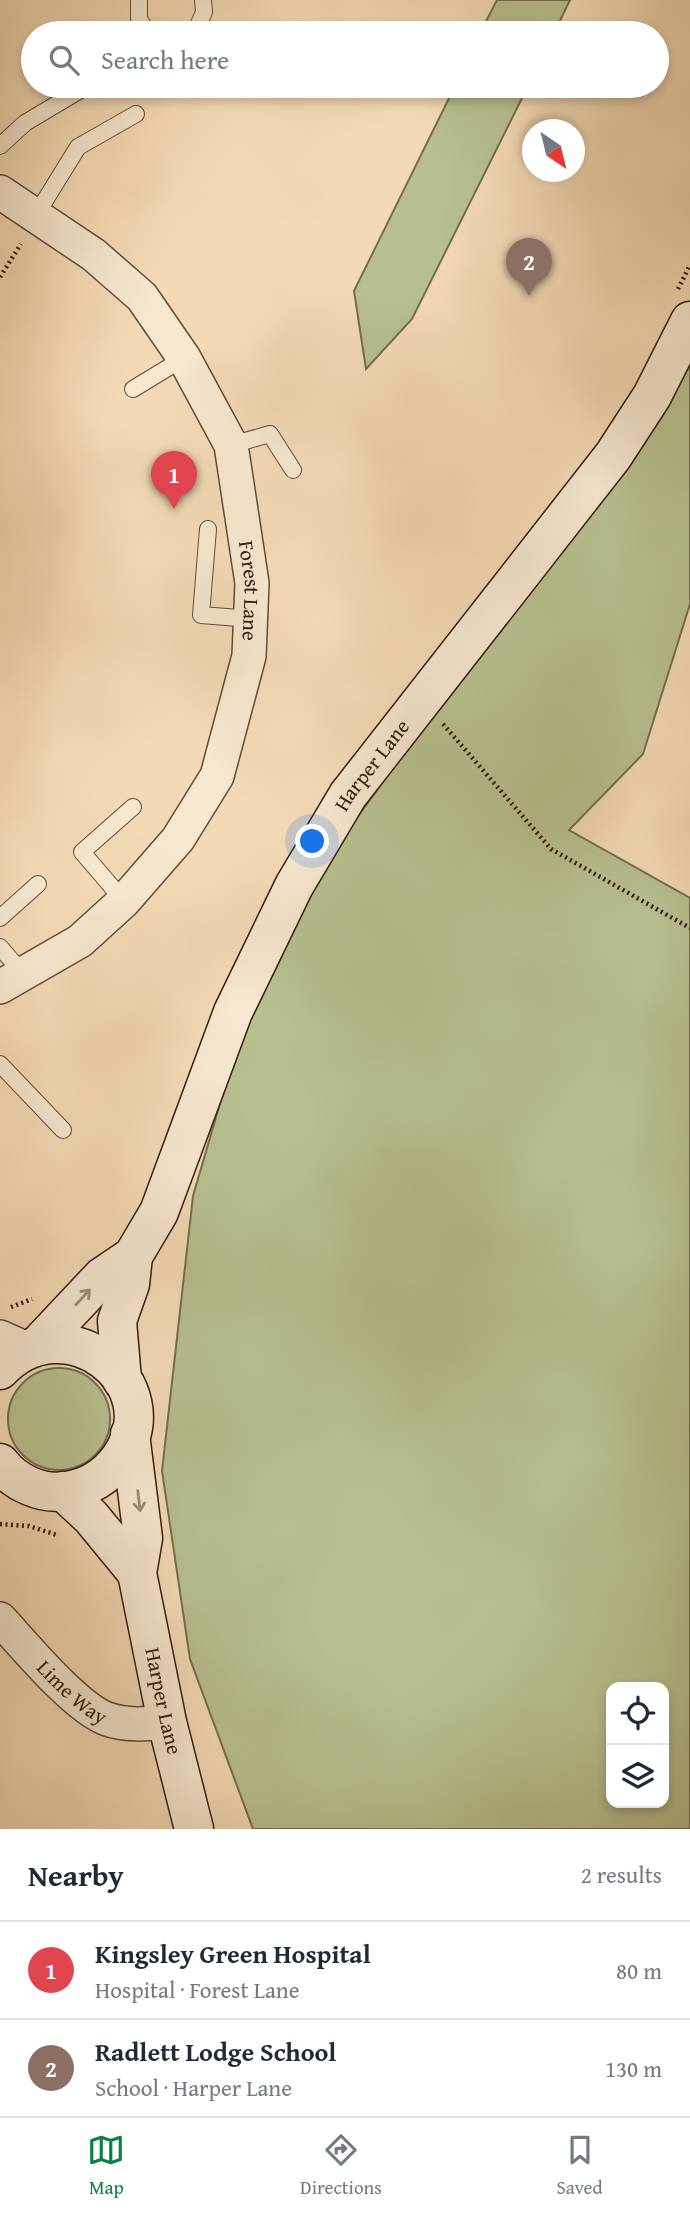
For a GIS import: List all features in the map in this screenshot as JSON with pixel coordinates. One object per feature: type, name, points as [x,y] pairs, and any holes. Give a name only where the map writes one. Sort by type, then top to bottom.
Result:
[{"type":"main road","name":"Harper Lane","points":[[194,1829],[167,1722],[137,1573],[143,1538],[130,1434],[131,1406],[122,1380],[117,1321],[130,1284],[133,1256],[159,1212],[233,1012],[294,886],[348,795],[613,456],[652,396],[690,321]]},
{"type":"main road","name":"Harper Lane","points":[[16,1350],[102,1277],[133,1256]]},
{"type":"main road","points":[[16,1350],[62,1342],[86,1348],[107,1361],[122,1380]]},
{"type":"main road","points":[[23,1484],[82,1488],[113,1467],[124,1452],[130,1434]]},
{"type":"main road","name":"Harper Lane","points":[[23,1484],[91,1517],[137,1573]]},
{"type":"street","name":"Forest Lane","points":[[0,192],[94,255],[142,298],[184,358],[231,445],[252,583],[249,656],[216,776],[178,839],[124,901],[80,941],[12,981]]},
{"type":"street","name":"Lime Way","points":[[0,1619],[77,1699],[106,1719],[137,1725],[167,1722]]},
{"type":"lane","points":[[139,0],[140,21]]},
{"type":"lane","points":[[200,21],[204,12],[203,0]]},
{"type":"lane","points":[[0,146],[25,123],[67,98]]},
{"type":"lane","points":[[36,215],[78,147],[136,114]]},
{"type":"lane","points":[[134,389],[184,358]]},
{"type":"lane","points":[[231,445],[270,434],[293,470]]},
{"type":"lane","points":[[208,529],[201,615],[252,619]]},
{"type":"lane","points":[[124,901],[82,852],[133,807]]},
{"type":"lane","points":[[0,918],[38,884]]},
{"type":"lane","points":[[0,947],[12,981]]},
{"type":"lane","points":[[0,1064],[63,1130]]},
{"type":"path","points":[[0,277],[36,215]]},
{"type":"path","points":[[439,677],[458,691],[442,724],[551,849],[690,928]]},
{"type":"path","points":[[0,1524],[29,1526],[63,1538]]},
{"type":"green space","points":[[497,0],[570,0],[560,21],[486,21]]},
{"type":"green space","points":[[449,98],[522,98],[412,319],[366,369],[354,291]]},
{"type":"green space","points":[[690,366],[690,604],[643,754],[569,830],[690,898],[690,1829],[253,1829],[190,1659],[162,1471],[193,1196],[239,1038],[305,890],[390,772],[540,581]]},
{"type":"green space","points":[[59,1368],[78,1372],[95,1383],[106,1400],[110,1419],[106,1438],[95,1455],[78,1466],[59,1470],[40,1466],[23,1455],[12,1438],[8,1419],[12,1400],[23,1383],[40,1372]]},
{"type":"place","name":"Radlett Lodge School","points":[[529,296]]},
{"type":"place","name":"Kingsley Green Hospital","points":[[174,509]]}]
